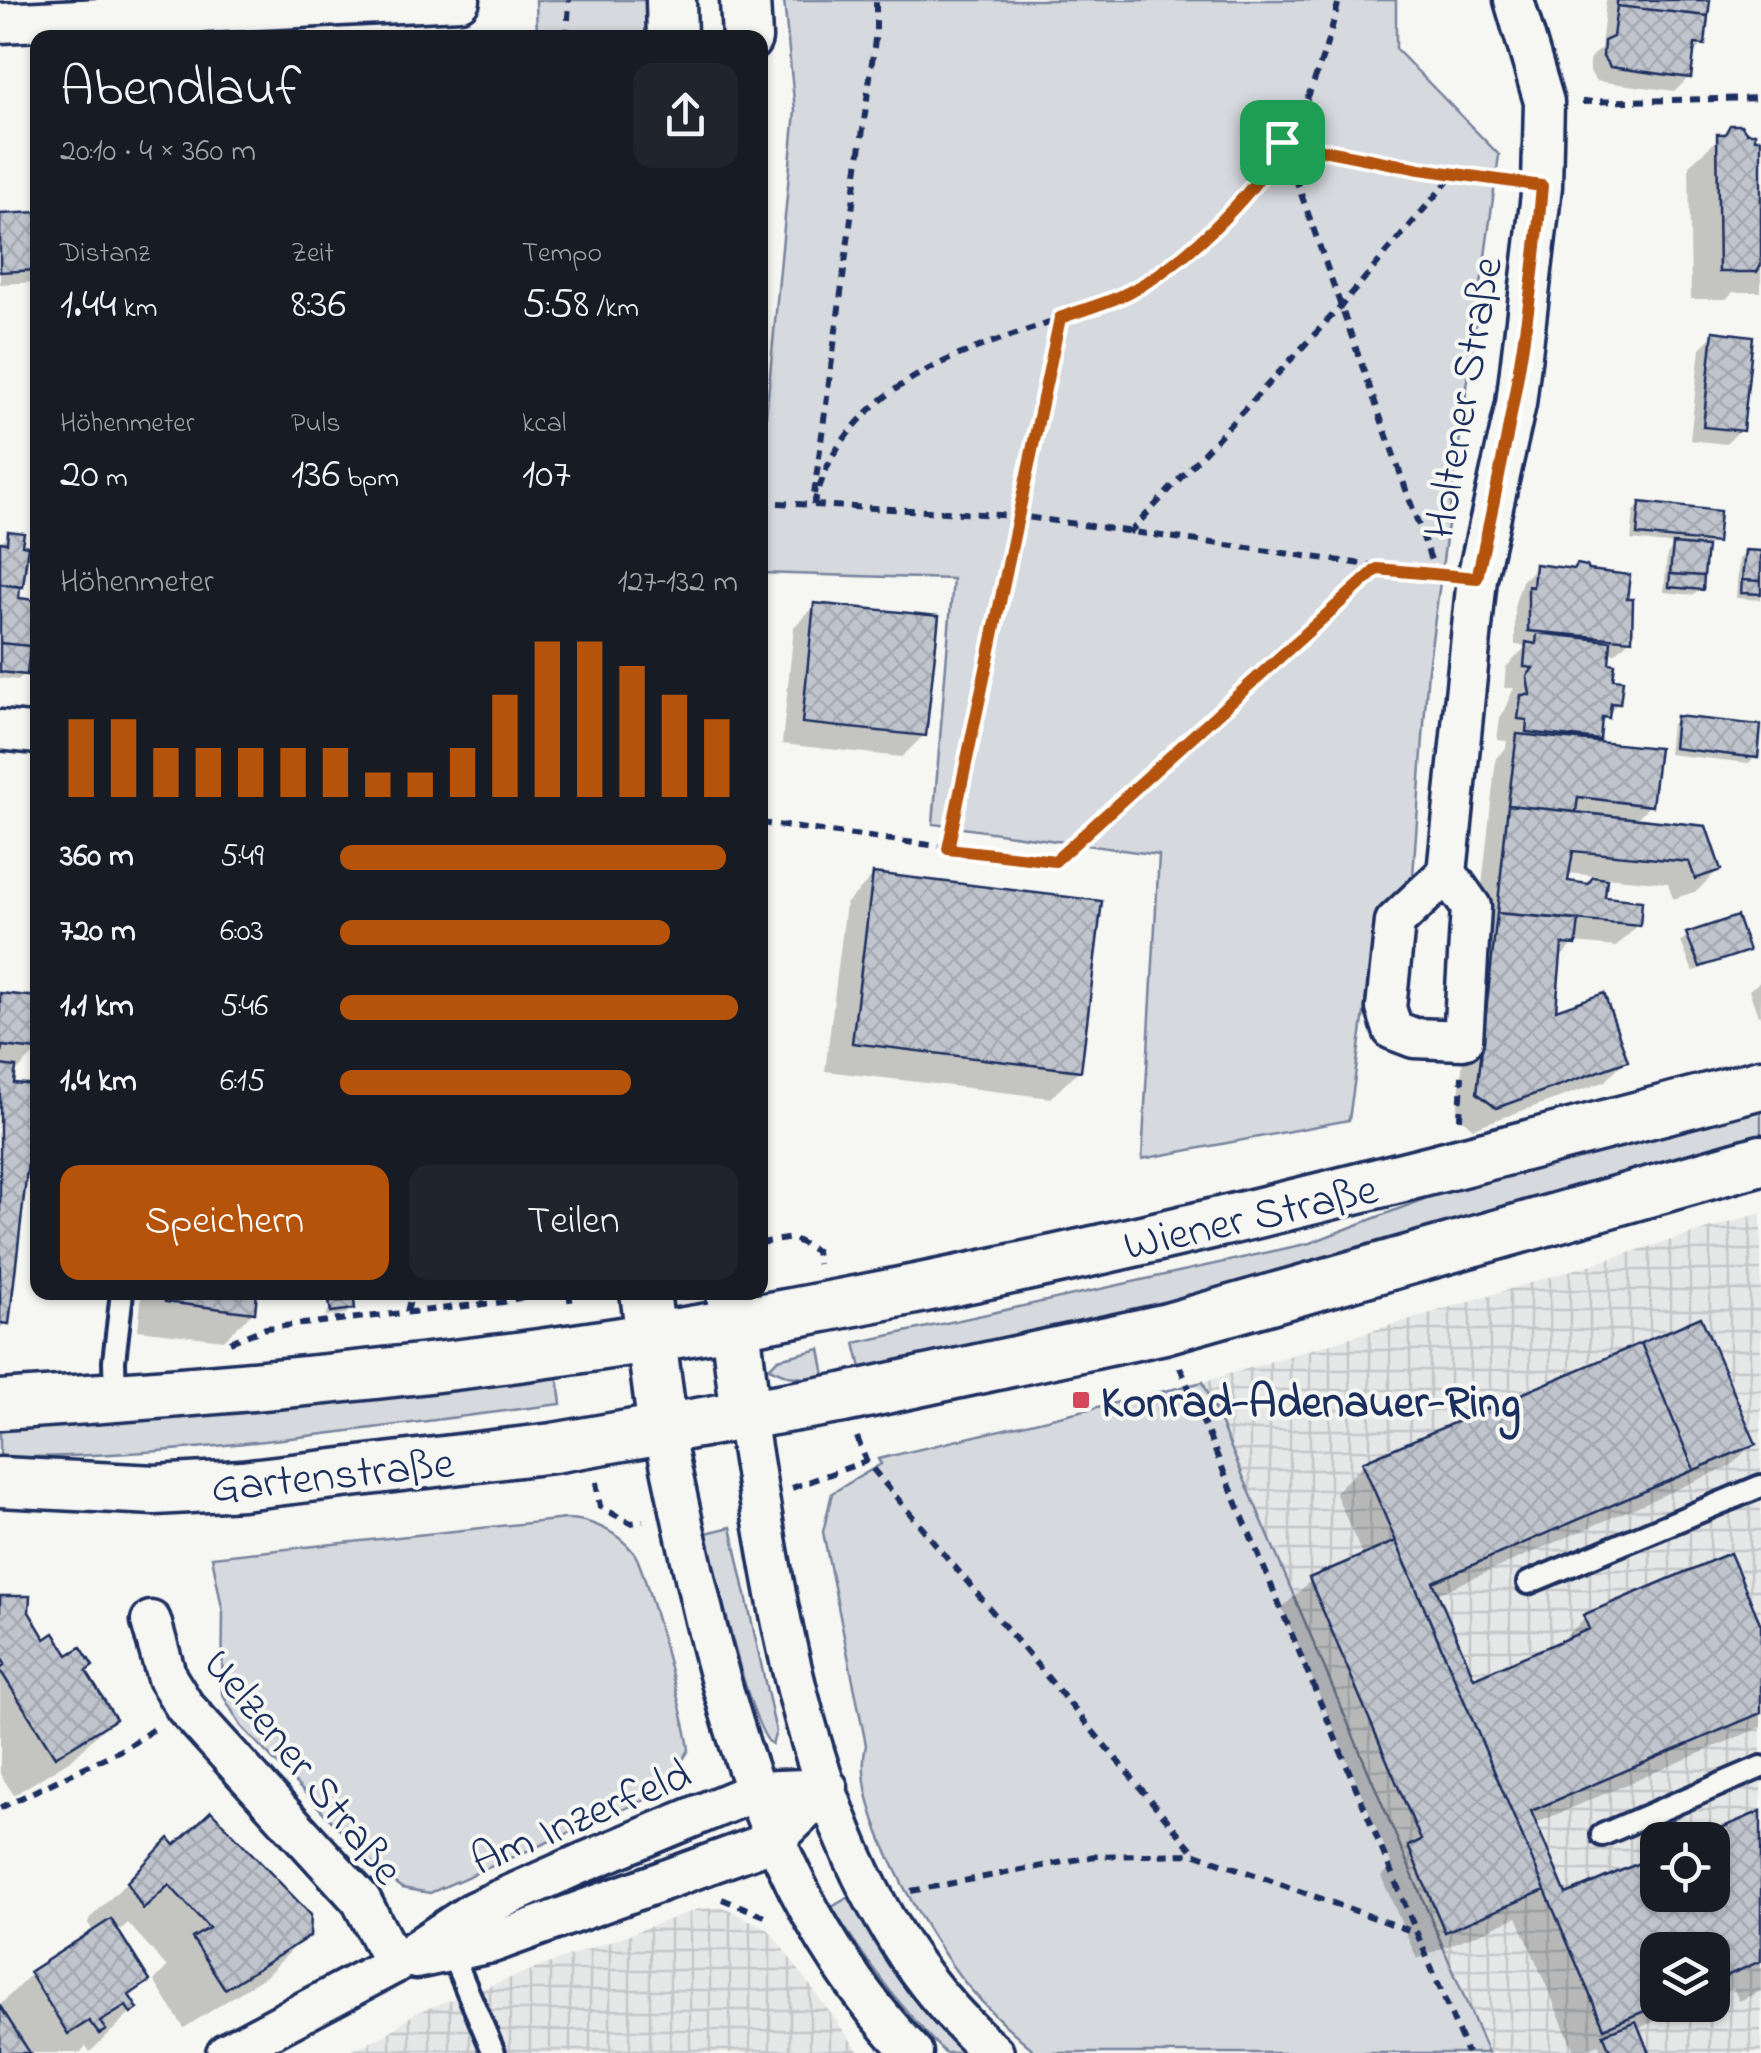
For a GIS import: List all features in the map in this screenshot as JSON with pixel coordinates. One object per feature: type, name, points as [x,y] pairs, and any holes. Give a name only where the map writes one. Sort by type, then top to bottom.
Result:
[{"type":"street","points":[[0,23],[460,0]]},
{"type":"street","points":[[671,0],[672,30]]},
{"type":"street","points":[[745,0],[746,30]]},
{"type":"street","name":"Holtener Straße","points":[[1446,873],[1477,578],[1516,404],[1534,282],[1542,186],[1544,102],[1514,0]]},
{"type":"street","points":[[0,730],[30,733]]},
{"type":"street","points":[[1446,873],[1471,907],[1463,1040],[1414,1038],[1393,1030],[1386,1008],[1395,922],[1446,873]]},
{"type":"street","name":"Wiener Straße","points":[[648,1315],[732,1308],[826,1307],[1251,1217],[1761,1084]]},
{"type":"street","name":"Wiener Straße","points":[[746,1416],[1164,1330],[1761,1160]]},
{"type":"street","points":[[732,1308],[746,1416],[794,1672],[828,1788],[863,1876],[903,1946],[937,1993],[994,2053]]},
{"type":"street","points":[[0,1406],[306,1380],[648,1315],[663,1430],[721,1678],[756,1791],[804,1904],[837,1960],[913,2053]]},
{"type":"street","name":"Gartenstraße","points":[[0,1482],[154,1490],[242,1485],[553,1448],[746,1416]]},
{"type":"street","name":"Uelzener Straße","points":[[151,1622],[166,1678],[185,1708],[361,1900],[394,1964]]},
{"type":"street","points":[[756,1791],[828,1788]]},
{"type":"street","points":[[775,1840],[828,1788]]},
{"type":"street","name":"Am Inzerfeld","points":[[226,2053],[394,1964],[474,1911],[756,1791]]},
{"type":"street","name":"Am Inzerfeld","points":[[394,1964],[492,1943],[775,1840]]},
{"type":"lane","points":[[115,1398],[114,1361],[121,1300]]},
{"type":"lane","points":[[1528,1583],[1761,1486]]},
{"type":"lane","points":[[1602,1834],[1761,1767]]},
{"type":"lane","points":[[451,1952],[494,2053]]},
{"type":"path","points":[[567,30],[570,0]]},
{"type":"path","points":[[813,505],[876,32],[876,0]]},
{"type":"path","points":[[813,505],[835,451],[861,418],[914,374],[943,358],[1122,296],[1178,258],[1265,175],[1328,47],[1339,0]]},
{"type":"path","points":[[1544,102],[1761,98]]},
{"type":"path","points":[[1282,142],[1542,186]]},
{"type":"path","points":[[1282,142],[1436,574]]},
{"type":"path","points":[[1129,533],[1341,306],[1454,174]]},
{"type":"path","points":[[948,849],[1060,318]]},
{"type":"path","points":[[768,502],[1018,516],[1377,569],[1477,578]]},
{"type":"path","points":[[768,824],[1055,861],[1377,569]]},
{"type":"path","points":[[1458,1164],[1463,1040]]},
{"type":"path","points":[[768,1242],[792,1238],[816,1251],[826,1307]]},
{"type":"path","points":[[408,1312],[410,1300]]},
{"type":"path","points":[[217,1347],[266,1328],[511,1300]]},
{"type":"path","points":[[1164,1330],[1467,2053]]},
{"type":"path","points":[[843,1398],[866,1461],[1196,1854]]},
{"type":"path","points":[[0,1808],[129,1746],[185,1708]]},
{"type":"path","points":[[863,1876],[893,1862],[908,1892],[1095,1856],[1196,1854],[1417,1933]]},
{"type":"path","points":[[709,1864],[723,1900],[769,1918],[804,1904]]},
{"type":"shaded area","points":[[536,0],[664,0],[666,30],[537,30]]},
{"type":"shaded area","points":[[784,0],[1396,0],[1396,49],[1499,155],[1428,669],[1413,876],[1378,912],[1349,1120],[1142,1159],[1159,855],[933,824],[953,579],[768,573],[768,396],[795,111]]},
{"type":"shaded area","points":[[1761,1108],[1761,1143],[1204,1298],[862,1372],[855,1343],[1310,1243],[1432,1196]]},
{"type":"shaded area","points":[[1761,1213],[1761,2053],[1488,2053],[1203,1382]]},
{"type":"shaded area","points":[[820,1349],[826,1381],[788,1376],[769,1368],[778,1359]]},
{"type":"shaded area","points":[[557,1372],[561,1404],[211,1446],[0,1457],[0,1425]]},
{"type":"shaded area","points":[[1203,1382],[1488,2053],[1037,2053],[960,1976],[921,1917],[890,1858],[868,1798],[866,1745],[823,1532],[832,1493],[881,1464],[878,1459]]},
{"type":"shaded area","points":[[566,1519],[603,1528],[634,1553],[665,1649],[689,1750],[667,1785],[652,1797],[430,1893],[402,1888],[382,1874],[241,1726],[222,1694],[223,1613],[212,1557]]},
{"type":"shaded area","points":[[731,1527],[776,1732],[772,1744],[754,1712],[744,1682],[706,1533]]},
{"type":"shaded area","points":[[849,1897],[919,2005],[962,2053],[945,2053],[870,1965],[832,1907]]},
{"type":"shaded area","points":[[724,1907],[769,1930],[860,2053],[346,2053],[384,2036],[415,2013],[698,1909]]},
{"type":"building","points":[[1617,0],[1710,0],[1708,16],[1617,6]]},
{"type":"building","points":[[1617,6],[1708,16],[1705,45],[1695,44],[1691,78],[1610,67],[1603,57],[1604,41],[1613,37]]},
{"type":"building","points":[[1730,125],[1741,125],[1747,133],[1755,133],[1755,139],[1761,139],[1761,265],[1757,272],[1719,272],[1717,134],[1725,134]]},
{"type":"building","points":[[30,212],[30,270],[0,272],[0,214]]},
{"type":"building","points":[[1713,331],[1753,336],[1743,431],[1703,427]]},
{"type":"building","points":[[1640,502],[1720,511],[1717,543],[1637,535]]},
{"type":"building","points":[[8,531],[24,533],[22,545],[28,546],[23,587],[0,584],[0,542],[7,543]]},
{"type":"building","points":[[1673,544],[1707,547],[1704,576],[1670,574]]},
{"type":"building","points":[[1745,550],[1761,551],[1761,581],[1742,580]]},
{"type":"building","points":[[1535,564],[1574,569],[1577,564],[1589,570],[1630,575],[1627,599],[1633,599],[1632,640],[1528,631],[1528,586],[1533,587]]},
{"type":"building","points":[[1670,574],[1704,576],[1703,590],[1669,587]]},
{"type":"building","points":[[1742,580],[1761,581],[1761,594],[1741,593]]},
{"type":"building","points":[[0,584],[20,587],[19,598],[30,599],[30,646],[0,643]]},
{"type":"building","points":[[814,603],[939,616],[926,736],[802,723]]},
{"type":"building","points":[[1537,633],[1611,641],[1609,663],[1615,664],[1613,679],[1623,680],[1620,704],[1611,703],[1609,718],[1602,717],[1600,740],[1526,732],[1527,720],[1518,719],[1521,695],[1530,695],[1527,676],[1533,668],[1524,667],[1526,642],[1536,644]]},
{"type":"building","points":[[0,643],[30,646],[27,675],[0,672]]},
{"type":"building","points":[[1676,716],[1761,725],[1758,758],[1673,748]]},
{"type":"building","points":[[1517,734],[1659,748],[1652,806],[1578,797],[1576,812],[1508,805]]},
{"type":"building","points":[[1508,805],[1706,826],[1721,870],[1695,879],[1689,862],[1573,851],[1568,881],[1588,884],[1593,877],[1607,879],[1605,897],[1642,901],[1640,926],[1497,913]]},
{"type":"building","points":[[873,873],[1102,901],[1081,1071],[852,1043]]},
{"type":"building","points":[[1497,913],[1579,920],[1576,945],[1562,944],[1556,1010],[1604,993],[1628,1061],[1496,1108],[1477,1093]]},
{"type":"building","points":[[1737,916],[1749,951],[1700,967],[1686,933]]},
{"type":"building","points":[[0,993],[30,996],[30,1049],[2,1046],[0,1062]]},
{"type":"building","points":[[0,1065],[16,1067],[14,1083],[30,1084],[30,1145],[9,1324],[0,1323]]},
{"type":"building","points":[[165,1300],[256,1300],[255,1313]]},
{"type":"building","points":[[354,1300],[355,1309],[331,1312],[329,1302]]},
{"type":"building","points":[[1701,1317],[1756,1444],[1694,1470],[1641,1343]]},
{"type":"building","points":[[1641,1343],[1694,1470],[1433,1582],[1474,1678],[1589,1629],[1583,1615],[1730,1553],[1761,1625],[1761,1713],[1531,1811],[1566,1894],[1640,1863],[1640,1912],[1730,1912],[1730,1824],[1761,1811],[1761,1961],[1730,1974],[1730,1932],[1640,1932],[1640,2013],[1604,2028],[1362,1462]]},
{"type":"building","points":[[1396,1541],[1545,1890],[1445,1932],[1408,1846],[1421,1840],[1309,1578]]},
{"type":"building","points":[[0,1596],[30,1596],[29,1612],[45,1639],[54,1633],[68,1655],[81,1647],[93,1666],[86,1671],[116,1719],[55,1757],[0,1670],[5,1664],[0,1656]]},
{"type":"building","points":[[211,1811],[311,1915],[310,1936],[225,1989],[192,1938],[209,1928],[169,1885],[143,1909],[127,1882],[169,1838],[175,1845]]},
{"type":"building","points":[[111,1919],[150,1981],[129,1995],[138,2009],[131,2014],[126,2006],[100,2022],[106,2030],[99,2034],[89,2021],[68,2034],[29,1972]]},
{"type":"building","points":[[0,2006],[30,2053],[0,2053]]},
{"type":"building","points":[[1636,2021],[1649,2053],[1611,2053],[1603,2034]]},
{"type":"place","name":"Konrad-Adenauer-Ring","points":[[1081,1400]]},
{"type":"route","points":[[1282,142],[1420,169],[1542,186],[1534,282],[1516,404],[1477,578],[1377,569],[1055,861],[948,849],[1060,318],[1122,296],[1178,258],[1265,175],[1282,142]]}]
